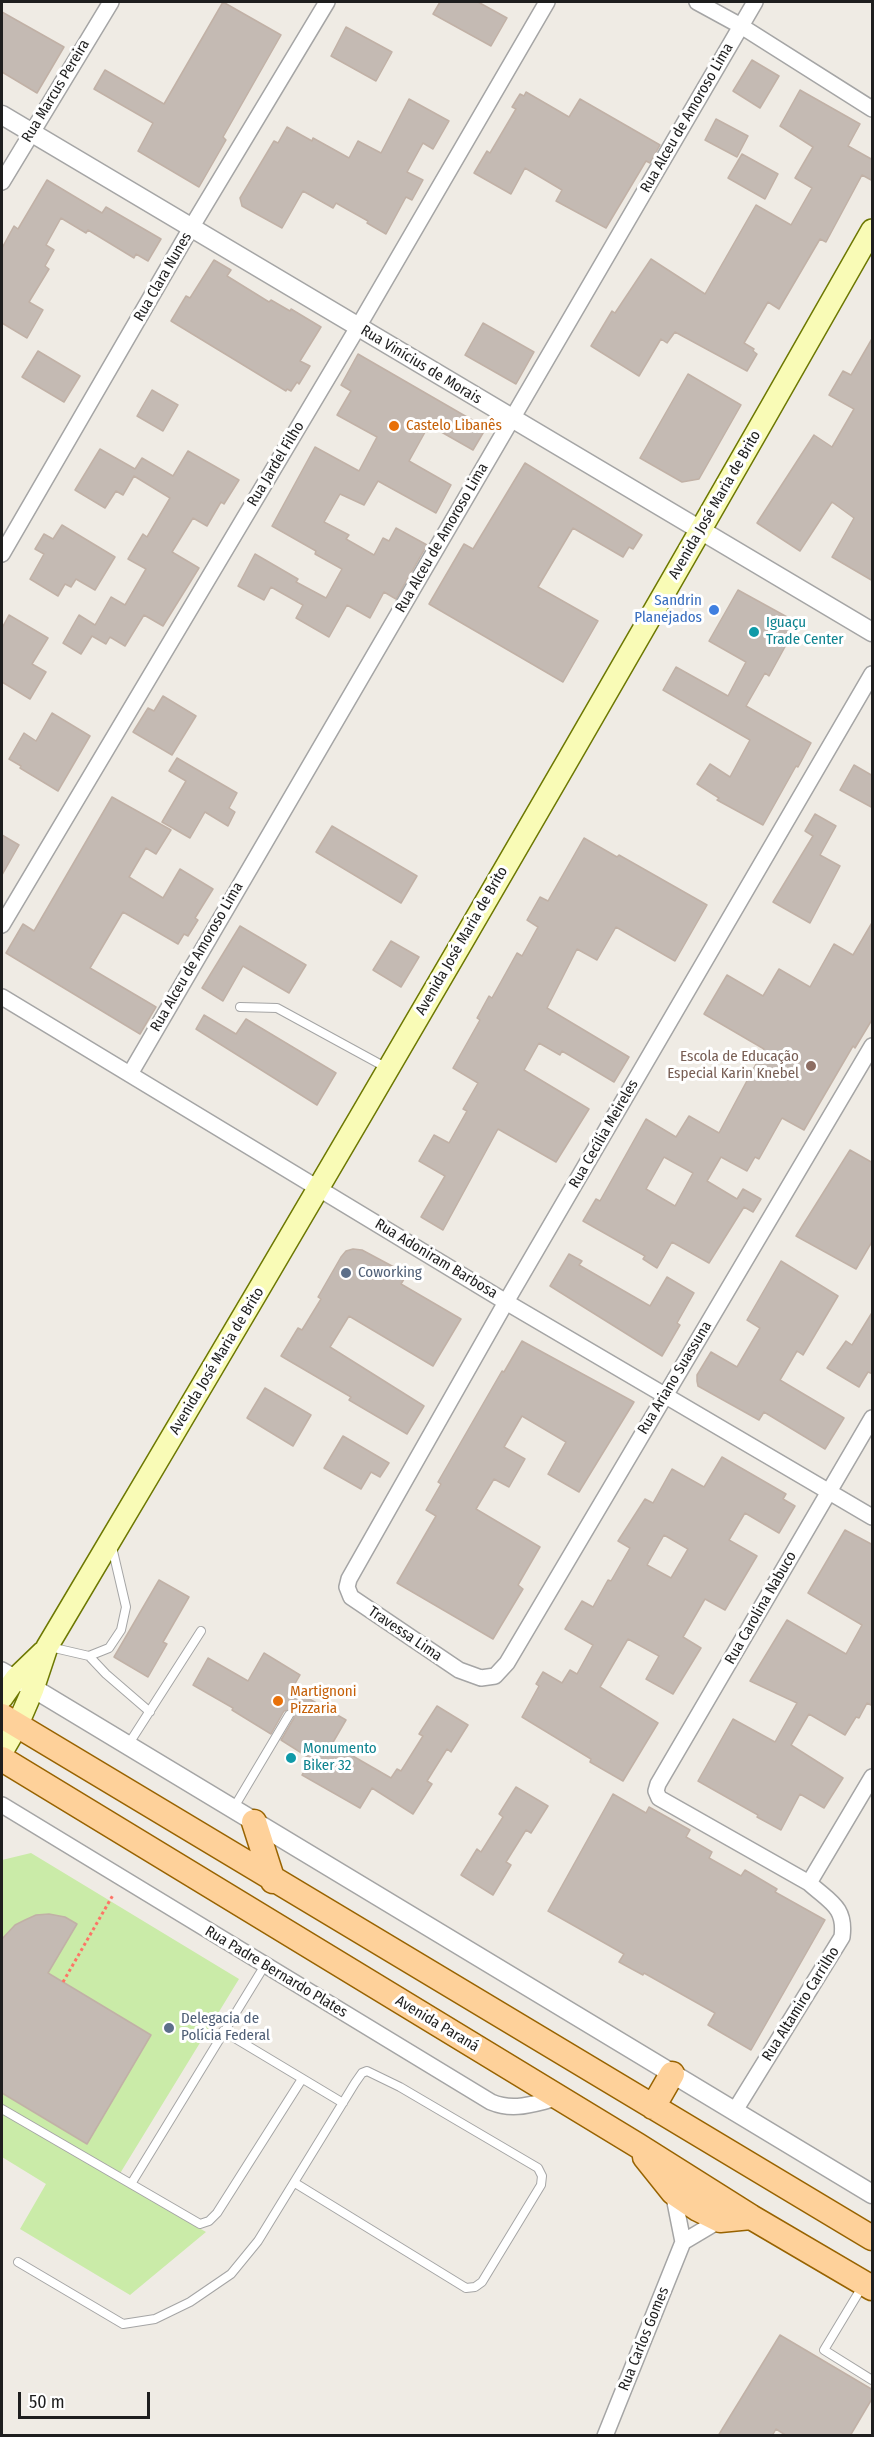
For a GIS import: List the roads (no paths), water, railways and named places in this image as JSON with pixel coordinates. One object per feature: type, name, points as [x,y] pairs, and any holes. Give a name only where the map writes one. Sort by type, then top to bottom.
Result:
[{"type":"main road","name":"Avenida José Maria de Brito","points":[[2,1698],[46,1648],[111,1540],[319,1189],[873,230]]},
{"type":"main road","name":"Avenida José Maria de Brito","points":[[2,1752],[17,1679]]},
{"type":"main road","points":[[9,1721],[873,2238]]},
{"type":"main road","name":"Avenida Paraná","points":[[2,1759],[637,2145],[751,2217],[868,2286]]},
{"type":"main road","points":[[254,1822],[273,1881]]},
{"type":"main road","points":[[653,2108],[672,2074]]},
{"type":"main road","points":[[637,2145],[673,2192],[720,2220],[751,2217]]},
{"type":"street","name":"Rua Marcus Pereira","points":[[2,182],[111,2]]},
{"type":"street","name":"Rua Clara Nunes","points":[[2,554],[191,228],[327,2]]},
{"type":"street","name":"Rua Jardel Filho","points":[[2,925],[358,327],[547,2]]},
{"type":"street","points":[[697,2],[741,26],[873,109]]},
{"type":"street","name":"Rua Alceu de Amoroso Lima","points":[[130,1074],[755,2]]},
{"type":"street","name":"Rua Vinícius de Morais","points":[[2,115],[873,632]]},
{"type":"street","name":"Rua Cecília Meireles","points":[[351,1597],[347,1587],[349,1579],[506,1302],[873,674]]},
{"type":"street","name":"Rua Adoniram Barbosa","points":[[2,997],[506,1302],[873,1517]]},
{"type":"street","name":"Rua Ariano Suassuna","points":[[459,1670],[481,1678],[495,1676],[507,1663],[873,1046]]},
{"type":"street","name":"Rua Carolina Nabuco","points":[[658,1798],[656,1791],[658,1784],[873,1418]]},
{"type":"street","name":"Travessa Lima","points":[[351,1597],[459,1670]]},
{"type":"street","points":[[17,1679],[873,2194]]},
{"type":"street","points":[[809,1883],[873,1778]]},
{"type":"street","name":"Rua Altamiro Carrilho","points":[[658,1798],[809,1883],[842,1914],[844,1922],[842,1937],[734,2112]]},
{"type":"street","name":"Rua Padre Bernardo Plates","points":[[2,1805],[491,2102],[505,2107],[518,2107],[558,2098]]},
{"type":"street","points":[[673,2192],[683,2242],[720,2220]]},
{"type":"street","name":"Rua Carlos Gomes","points":[[605,2436],[683,2242]]},
{"type":"lane","points":[[240,1007],[277,1008],[389,1068]]},
{"type":"lane","points":[[46,1648],[89,1656],[109,1648],[121,1630],[126,1607],[111,1540]]},
{"type":"lane","points":[[128,1745],[201,1631]]},
{"type":"lane","points":[[89,1656],[150,1712]]},
{"type":"lane","points":[[233,1809],[289,1715]]},
{"type":"lane","points":[[131,2184],[265,1965]]},
{"type":"lane","points":[[223,2031],[343,2103]]},
{"type":"lane","points":[[18,2262],[123,2324],[155,2319],[190,2302],[231,2274],[258,2241],[362,2073],[370,2071],[538,2168],[542,2176],[541,2185],[482,2282],[475,2287],[466,2288],[295,2183]]},
{"type":"lane","points":[[2,2109],[200,2224],[209,2222],[217,2213],[302,2079]]},
{"type":"lane","points":[[868,2286],[824,2350],[873,2380]]},
{"type":"place","name":"Castelo Libanês","points":[[394,426]]},
{"type":"place","name":"Sandrin Planejados","points":[[714,610]]},
{"type":"place","name":"Iguaçu Trade Center","points":[[754,632]]},
{"type":"place","name":"Escola de Educação Especial Karin Knebel","points":[[811,1066]]},
{"type":"place","name":"Coworking","points":[[346,1273]]},
{"type":"place","name":"Martignoni Pizzaria","points":[[278,1701]]},
{"type":"place","name":"Monumento Biker 32","points":[[291,1758]]},
{"type":"place","name":"Delegacia de Polícia Federal","points":[[169,2028]]}]
